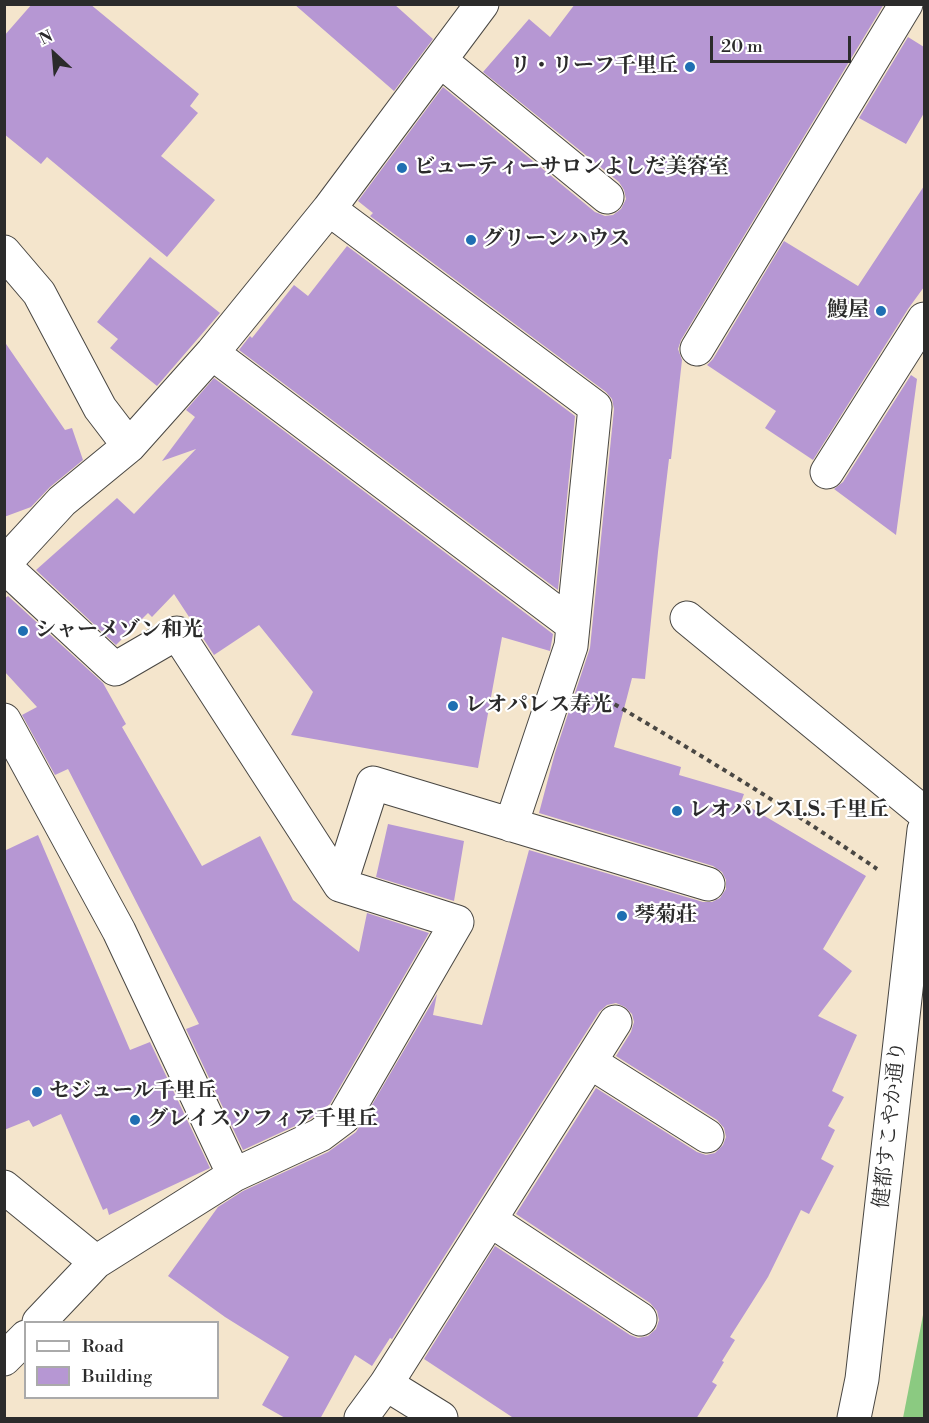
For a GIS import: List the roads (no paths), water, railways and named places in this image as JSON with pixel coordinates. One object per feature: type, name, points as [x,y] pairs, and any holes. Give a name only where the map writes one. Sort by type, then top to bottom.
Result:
[{"type":"street","points":[[41,1321],[96,1262],[234,1175],[320,1135],[344,1118],[457,922],[340,885],[177,633],[115,669],[4,565],[62,501],[129,446],[212,353],[329,209],[482,4]]},
{"type":"street","points":[[697,349],[906,4]]},
{"type":"street","points":[[441,61],[607,197]]},
{"type":"street","points":[[329,209],[595,407],[571,646],[511,825]]},
{"type":"street","points":[[4,252],[39,293],[100,408],[129,446]]},
{"type":"street","points":[[828,472],[924,319]]},
{"type":"street","points":[[212,353],[573,625]]},
{"type":"street","points":[[687,618],[924,813]]},
{"type":"street","points":[[4,720],[119,931],[234,1175]]},
{"type":"street","points":[[340,885],[373,783],[708,884]]},
{"type":"street","name":"健都すこやか通り","points":[[854,1419],[862,1379],[924,830]]},
{"type":"street","points":[[361,1419],[386,1384],[615,1022]]},
{"type":"street","points":[[590,1062],[706,1136]]},
{"type":"street","points":[[4,1187],[96,1262]]},
{"type":"street","points":[[490,1220],[640,1319]]},
{"type":"street","points":[[4,1359],[24,1339]]},
{"type":"street","points":[[386,1384],[441,1419]]},
{"type":"place","name":"リ・リーフ千里丘","points":[[690,67]]},
{"type":"place","name":"ビューティーサロンよしだ美容室","points":[[402,168]]},
{"type":"place","name":"グリーンハウス","points":[[471,240]]},
{"type":"place","name":"鰻屋","points":[[881,311]]},
{"type":"place","name":"シャーメゾン和光","points":[[23,631]]},
{"type":"place","name":"レオパレス寿光","points":[[453,706]]},
{"type":"place","name":"レオパレスI.S.千里丘","points":[[677,811]]},
{"type":"place","name":"琴菊荘","points":[[622,916]]},
{"type":"place","name":"セジュール千里丘","points":[[37,1092]]},
{"type":"place","name":"グレイスソフィア千里丘","points":[[135,1120]]}]
